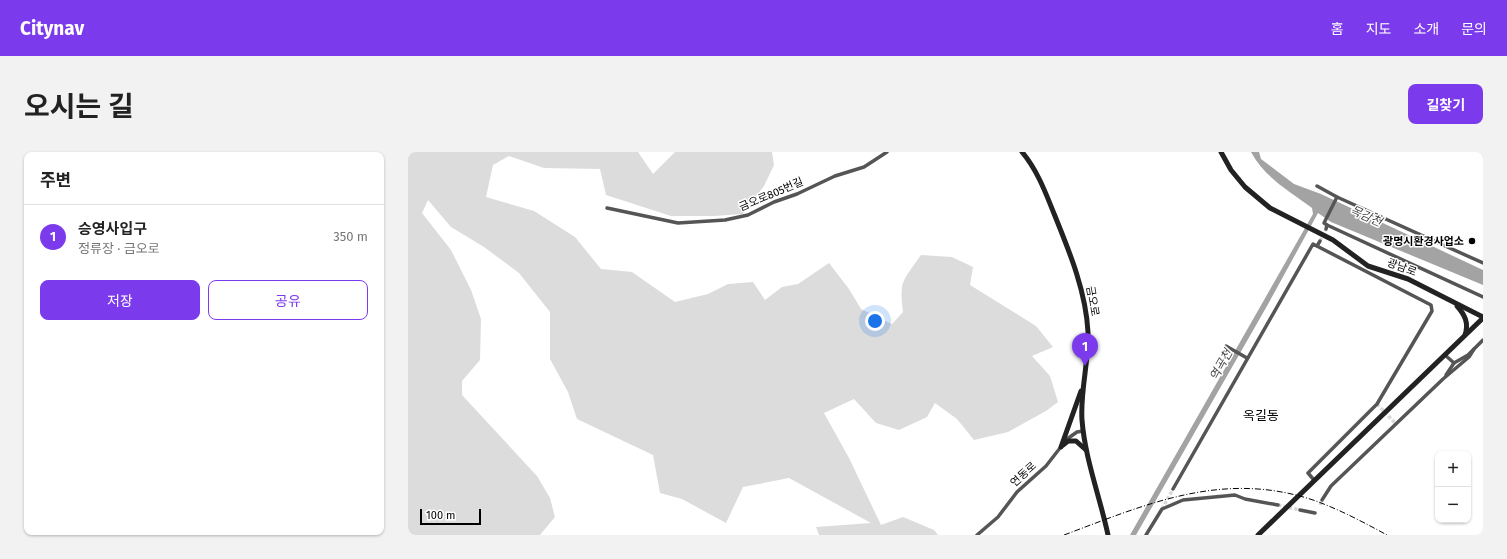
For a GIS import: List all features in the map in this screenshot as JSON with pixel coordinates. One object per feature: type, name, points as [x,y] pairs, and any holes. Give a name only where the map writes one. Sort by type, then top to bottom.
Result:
[{"type":"main road","name":"광남로","points":[[1221,152],[1235,176],[1249,191],[1270,208],[1333,240],[1368,266],[1408,279],[1483,318]]},
{"type":"main road","name":"금오로","points":[[1025,153],[1048,197],[1072,258],[1079,282],[1088,331],[1082,412],[1083,430],[1108,535]]},
{"type":"main road","points":[[1456,303],[1463,313],[1466,321],[1467,329],[1463,338]]},
{"type":"main road","points":[[1258,535],[1483,318]]},
{"type":"main road","points":[[1061,447],[1085,380]]},
{"type":"main road","points":[[1061,447],[1068,441],[1076,441],[1088,452]]},
{"type":"street","name":"금오로805번길","points":[[607,208],[678,222],[705,223],[736,218],[748,215],[774,202],[797,194],[835,176],[864,167],[887,152]]},
{"type":"street","points":[[1317,186],[1337,197],[1483,263]]},
{"type":"street","points":[[1337,197],[1326,226],[1483,297]]},
{"type":"street","points":[[1317,246],[1320,241]]},
{"type":"street","points":[[1173,489],[1313,244],[1431,305],[1432,311],[1377,404],[1308,472],[1314,480]]},
{"type":"street","points":[[1443,379],[1454,363],[1474,349],[1483,340]]},
{"type":"street","points":[[1226,346],[1247,358]]},
{"type":"street","points":[[1322,500],[1331,486],[1443,379],[1469,357],[1474,349]]},
{"type":"street","points":[[1445,355],[1454,363]]},
{"type":"street","name":"연동로","points":[[977,535],[998,517],[1016,492],[1046,466],[1072,435],[1083,430]]},
{"type":"street","points":[[1146,535],[1162,509],[1183,500],[1234,495],[1245,499],[1278,505]]},
{"type":"street","points":[[1300,510],[1315,513]]},
{"type":"shaded area","points":[[408,152],[638,152],[653,174],[675,152],[772,152],[774,165],[764,186],[743,214],[671,216],[606,195],[600,169],[544,168],[509,156],[493,165],[486,197],[534,211],[575,237],[601,269],[632,272],[675,302],[708,294],[728,284],[753,282],[765,300],[782,287],[798,284],[829,263],[849,289],[861,309],[892,324],[903,312],[902,287],[906,276],[921,255],[952,257],[973,267],[970,285],[1036,326],[1053,347],[1032,356],[1050,376],[1058,402],[1046,411],[1008,432],[974,440],[957,419],[935,403],[927,417],[899,430],[876,423],[854,399],[824,413],[849,458],[881,525],[903,517],[934,530],[938,535],[819,535],[816,527],[871,523],[789,478],[743,487],[726,523],[682,499],[660,493],[653,455],[577,419],[568,392],[550,359],[550,312],[519,273],[484,247],[451,227],[428,200],[422,213],[451,250],[471,290],[481,319],[480,360],[462,381],[462,395],[537,476],[550,498],[555,517],[540,535],[408,535]]},
{"type":"water","name":"목감천","points":[[1251,152],[1259,152],[1261,159],[1294,184],[1321,194],[1483,270],[1483,285],[1331,222],[1318,213],[1267,306],[1136,535],[1130,535],[1313,214],[1312,208],[1286,189],[1263,169]]},
{"type":"tunnel","points":[[1320,241],[1326,229]]},
{"type":"tunnel","points":[[1377,404],[1396,424]]},
{"type":"tunnel","points":[[1162,509],[1173,489]]},
{"type":"tunnel","points":[[1320,505],[1322,500]]},
{"type":"tunnel","points":[[1278,505],[1300,510]]},
{"type":"railway","points":[[1064,535],[1125,512],[1185,495],[1215,490],[1246,488],[1277,491],[1310,499],[1340,511],[1387,535]]},
{"type":"place","name":"광명시환경사업소","points":[[1472,241]]},
{"type":"place","name":"승영사입구","points":[[1085,366]]},
{"type":"district","name":"옥길동","points":[[1261,415]]},
{"type":"water label","name":"역곡천","points":[[1221,365]]}]
